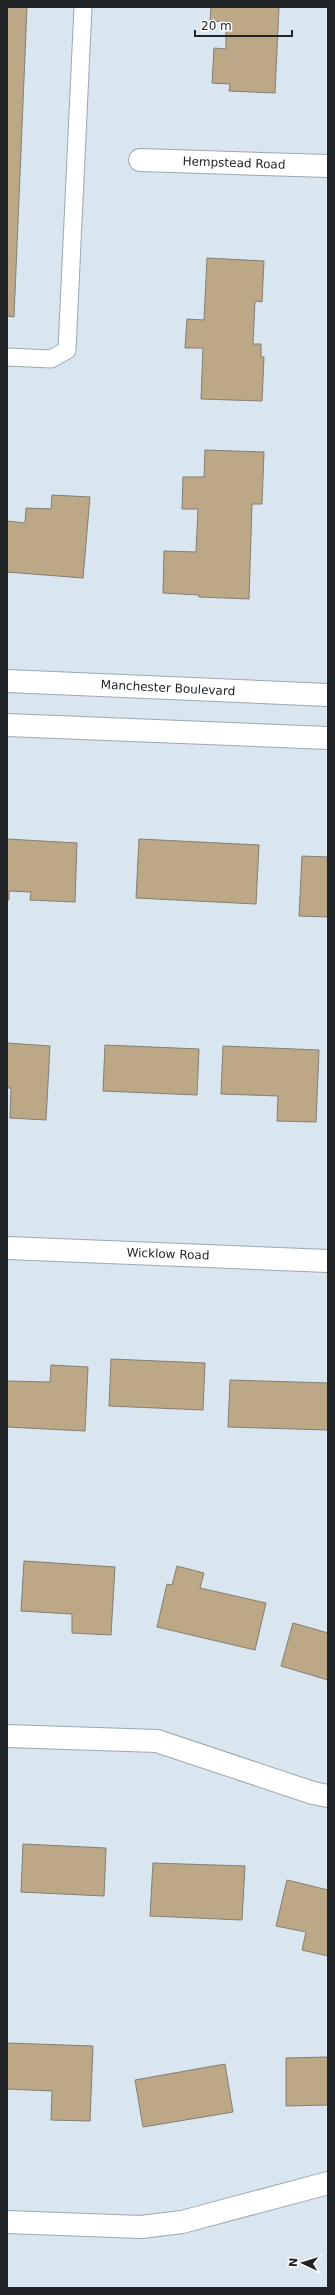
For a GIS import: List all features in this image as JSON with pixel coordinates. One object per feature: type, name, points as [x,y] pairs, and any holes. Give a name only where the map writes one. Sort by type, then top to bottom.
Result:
[{"type":"street","name":"Hempstead Road","points":[[140,160],[328,166]]},
{"type":"street","name":"Manchester Boulevard","points":[[7,681],[328,695]]},
{"type":"street","points":[[7,725],[328,738]]},
{"type":"street","name":"Wicklow Road","points":[[7,1248],[328,1261]]},
{"type":"street","points":[[7,1736],[157,1741],[313,1793],[328,1796]]},
{"type":"street","points":[[7,2222],[141,2227],[182,2222],[328,2183]]},
{"type":"lane","points":[[7,357],[51,359],[66,350],[83,7]]},
{"type":"building","points":[[7,7],[27,7],[14,317],[7,316]]},
{"type":"building","points":[[211,7],[279,7],[275,93],[229,91],[230,84],[212,83],[214,48],[226,49],[226,30],[231,31],[231,22],[210,21]]},
{"type":"building","points":[[207,258],[264,261],[262,302],[255,301],[253,344],[261,344],[261,357],[264,357],[262,401],[201,399],[203,348],[185,348],[187,319],[204,320]]},
{"type":"building","points":[[205,450],[264,452],[262,504],[252,504],[249,599],[199,597],[199,595],[163,593],[164,551],[196,552],[198,509],[182,509],[183,477],[204,477]]},
{"type":"building","points":[[52,495],[90,497],[83,578],[7,572],[7,521],[25,523],[26,508],[51,509]]},
{"type":"building","points":[[7,839],[77,843],[75,902],[30,900],[31,892],[9,891],[9,900],[7,900]]},
{"type":"building","points":[[139,839],[259,845],[256,904],[136,898]]},
{"type":"building","points":[[302,856],[328,857],[328,917],[299,916]]},
{"type":"building","points":[[7,1043],[50,1046],[46,1120],[10,1118],[11,1088],[7,1088]]},
{"type":"building","points":[[105,1045],[199,1049],[197,1095],[103,1091]]},
{"type":"building","points":[[223,1046],[319,1050],[316,1122],[277,1121],[278,1096],[221,1094]]},
{"type":"building","points":[[111,1359],[205,1363],[203,1410],[109,1406]]},
{"type":"building","points":[[51,1365],[88,1367],[85,1431],[7,1427],[7,1381],[50,1382]]},
{"type":"building","points":[[230,1380],[328,1383],[328,1430],[228,1427]]},
{"type":"building","points":[[24,1561],[115,1567],[111,1635],[72,1633],[72,1614],[21,1611]]},
{"type":"building","points":[[177,1566],[204,1573],[200,1588],[266,1603],[255,1650],[157,1627],[167,1584],[172,1585]]},
{"type":"building","points":[[293,1623],[328,1633],[328,1680],[281,1666]]},
{"type":"building","points":[[23,1844],[106,1848],[104,1896],[21,1892]]},
{"type":"building","points":[[153,1863],[245,1866],[242,1920],[150,1916]]},
{"type":"building","points":[[287,1880],[328,1890],[328,1956],[302,1950],[306,1932],[276,1926]]},
{"type":"building","points":[[7,2043],[93,2046],[90,2121],[51,2120],[52,2091],[7,2089]]},
{"type":"building","points":[[328,2057],[328,2105],[286,2106],[286,2058]]},
{"type":"building","points":[[225,2064],[233,2112],[143,2127],[135,2080]]}]
